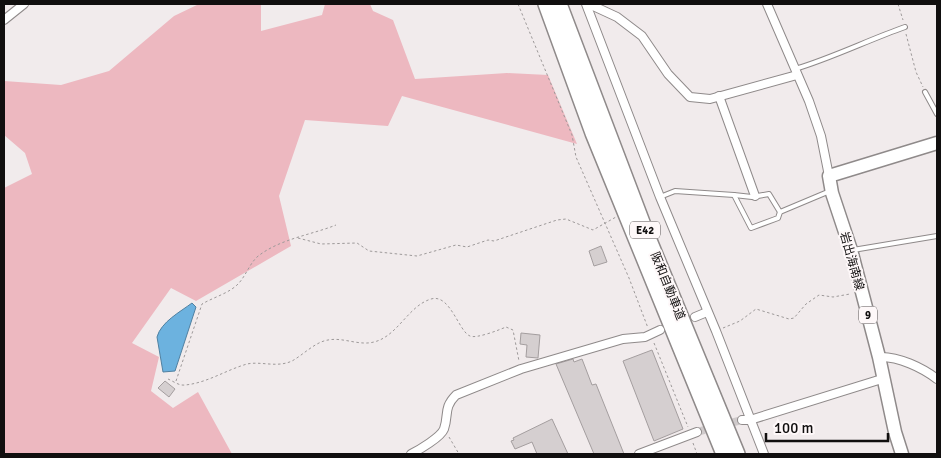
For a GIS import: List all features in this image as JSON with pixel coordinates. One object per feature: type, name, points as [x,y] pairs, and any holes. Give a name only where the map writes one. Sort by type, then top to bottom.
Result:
[{"type":"highway","name":"阪和自動車道","points":[[546,4],[594,133],[724,454]]},
{"type":"highway","name":"阪和自動車道","points":[[558,4],[646,233],[737,454]]},
{"type":"main road","points":[[829,176],[937,143]]},
{"type":"main road","name":"岩出海南線","points":[[829,176],[880,357],[895,432],[902,454]]},
{"type":"street","points":[[4,20],[24,4]]},
{"type":"street","points":[[588,4],[617,17],[642,36],[668,74],[690,97],[710,99],[796,72]]},
{"type":"street","points":[[588,4],[660,197],[749,413],[746,420]]},
{"type":"street","points":[[768,4],[809,100],[829,176]]},
{"type":"street","points":[[719,96],[754,196]]},
{"type":"street","points":[[695,317],[707,312]]},
{"type":"street","points":[[411,454],[441,434],[444,428],[446,408],[456,395],[521,369],[623,338],[644,337],[660,330]]},
{"type":"street","points":[[880,357],[886,356],[918,366],[928,371],[937,380]]},
{"type":"street","points":[[746,420],[885,378]]},
{"type":"street","points":[[746,420],[764,454]]},
{"type":"street","points":[[639,454],[694,433]]},
{"type":"lane","points":[[796,72],[858,44],[905,27]]},
{"type":"lane","points":[[925,92],[937,114]]},
{"type":"lane","points":[[734,195],[751,228],[778,218],[780,212],[832,190]]},
{"type":"lane","points":[[660,197],[676,191],[754,196],[769,194],[780,212]]},
{"type":"lane","points":[[851,250],[937,236]]},
{"type":"path","points":[[518,4],[572,135],[576,157],[629,278],[650,335],[694,433],[697,454]]},
{"type":"path","points":[[898,4],[916,72],[925,92]]},
{"type":"path","points":[[298,238],[321,244],[357,243],[369,251],[417,256],[456,245],[468,247],[488,240],[494,241],[557,220],[566,219],[593,230],[620,215]]},
{"type":"path","points":[[175,382],[202,304],[240,283],[258,257],[280,244],[336,225]]},
{"type":"path","points":[[716,331],[740,321],[756,309],[789,319],[794,318],[806,304],[819,295],[833,297],[861,292]]},
{"type":"path","points":[[168,379],[182,386],[248,364],[275,365],[290,361],[328,340],[375,342],[390,334],[405,317],[424,301],[433,298],[438,298],[452,311],[465,333],[470,336],[476,337],[506,327],[513,330],[521,369]]},
{"type":"path","points":[[444,428],[458,454]]},
{"type":"shaded area","points":[[199,4],[261,4],[261,31],[322,15],[325,4],[370,4],[373,11],[393,20],[415,79],[507,73],[548,75],[577,144],[402,96],[388,126],[305,120],[279,196],[291,246],[196,301],[171,288],[132,343],[159,357],[151,391],[173,408],[198,392],[232,454],[4,454],[4,188],[32,174],[25,153],[4,135],[4,81],[61,85],[109,71],[174,16]]},
{"type":"water","points":[[192,303],[196,307],[175,371],[163,372],[157,337],[159,332],[172,318]]},
{"type":"building","points":[[601,246],[607,262],[594,266],[589,251]]},
{"type":"building","points":[[521,333],[540,335],[538,358],[526,357],[527,345],[520,344]]},
{"type":"building","points":[[652,350],[683,429],[654,441],[623,361]]},
{"type":"building","points":[[573,359],[574,362],[582,359],[592,385],[596,384],[624,454],[594,454],[556,364]]},
{"type":"building","points":[[165,381],[175,389],[169,397],[158,388]]},
{"type":"building","points":[[552,419],[568,454],[537,454],[532,442],[515,449],[511,441],[514,440],[513,438]]},
{"type":"tunnel","points":[[697,432],[742,420]]}]
